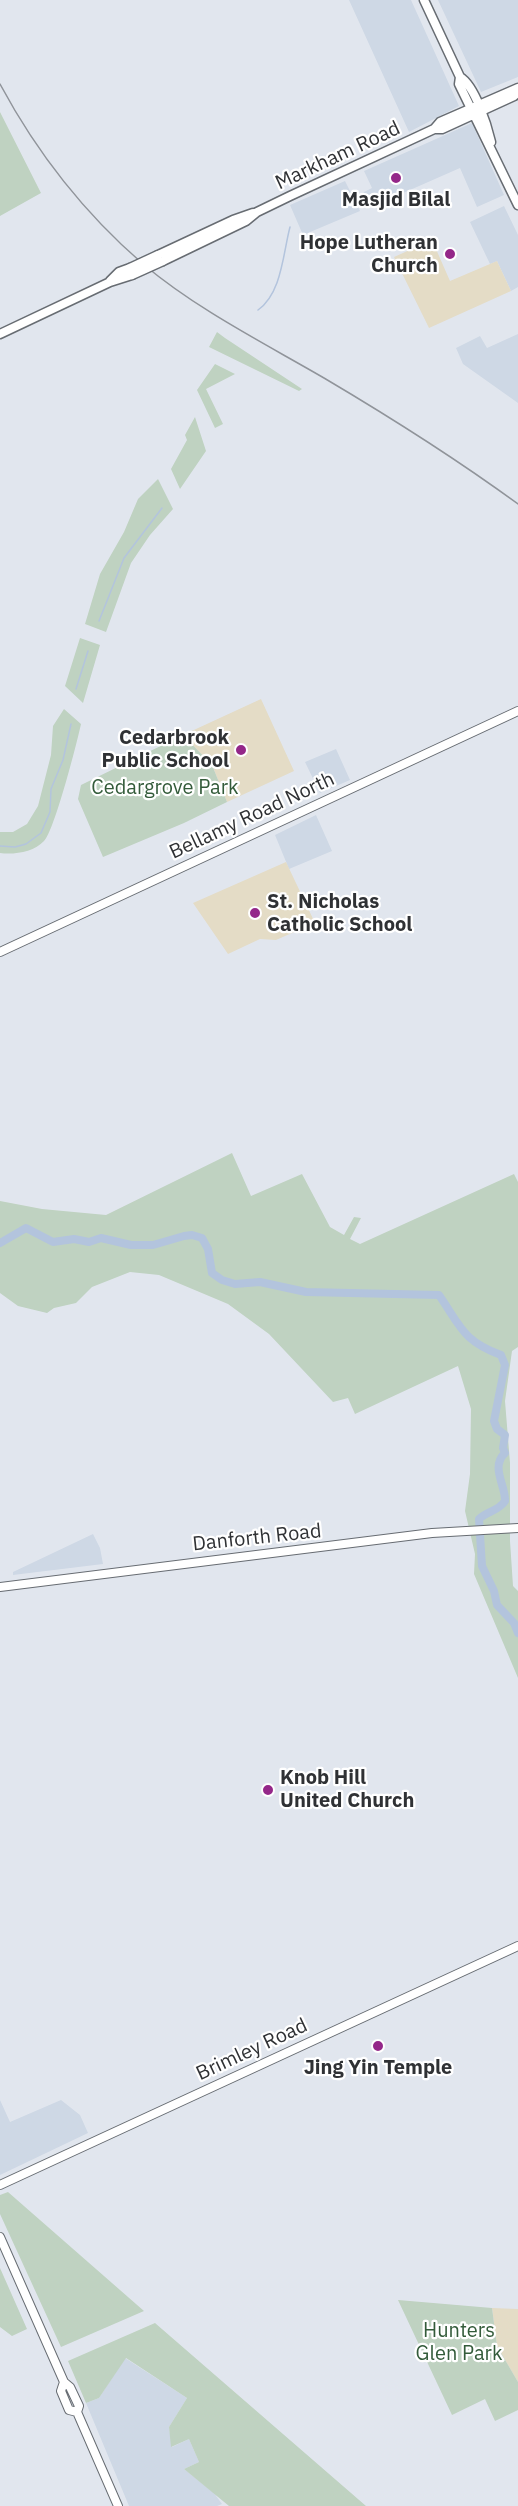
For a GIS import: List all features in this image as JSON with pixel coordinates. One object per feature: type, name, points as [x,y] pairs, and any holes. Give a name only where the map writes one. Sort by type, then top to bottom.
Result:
[{"type":"main road","points":[[424,0],[460,77],[459,84],[476,110],[518,205]]},
{"type":"main road","name":"Markham Road","points":[[0,334],[131,271],[246,221],[257,212],[434,129],[440,122],[476,110],[518,90]]},
{"type":"main road","name":"Bellamy Road North","points":[[0,952],[518,711]]},
{"type":"main road","name":"Danforth Road","points":[[0,1587],[426,1534],[518,1528]]},
{"type":"main road","name":"Brimley Road","points":[[0,2186],[518,1946]]},
{"type":"main road","points":[[0,2237],[64,2382],[70,2387],[79,2406],[77,2412],[118,2506]]},
{"type":"shaded area","points":[[349,0],[411,0],[459,106],[409,132]]},
{"type":"shaded area","points":[[438,0],[518,0],[518,77],[481,92]]},
{"type":"shaded area","points":[[472,123],[504,195],[477,207],[460,168],[369,208],[362,193],[372,188],[364,171]]},
{"type":"shaded area","points":[[345,181],[360,211],[303,235],[290,205]]},
{"type":"shaded area","points":[[504,206],[518,235],[518,287],[511,291],[497,261],[490,264],[470,222]]},
{"type":"shaded area","points":[[432,240],[450,281],[497,261],[511,291],[429,328],[394,257]]},
{"type":"shaded area","points":[[518,334],[518,403],[463,364],[456,348],[480,336],[487,348]]},
{"type":"shaded area","name":"Cedarbrook Public School","points":[[261,699],[294,771],[227,802],[212,765],[183,735]]},
{"type":"shaded area","points":[[336,749],[350,780],[320,793],[305,762]]},
{"type":"shaded area","points":[[316,815],[332,851],[289,869],[275,835]]},
{"type":"shaded area","name":"St. Nicholas Catholic School","points":[[286,862],[315,923],[276,940],[260,939],[228,954],[193,903]]},
{"type":"shaded area","points":[[93,1534],[100,1548],[103,1564],[13,1575],[13,1572]]},
{"type":"shaded area","points":[[0,2100],[10,2122],[61,2100],[80,2115],[88,2133],[0,2175]]},
{"type":"shaded area","points":[[492,2308],[518,2309],[518,2382],[497,2346]]},
{"type":"shaded area","points":[[125,2358],[187,2398],[169,2427],[172,2447],[189,2439],[199,2462],[184,2469],[214,2493],[222,2504],[217,2506],[129,2506],[86,2403],[99,2398]]},
{"type":"green space","points":[[0,112],[41,193],[0,216]]},
{"type":"green space","points":[[217,332],[302,389],[299,391],[209,347]]},
{"type":"green space","points":[[215,364],[235,374],[206,389],[223,424],[215,428],[197,390]]},
{"type":"green space","points":[[195,417],[206,451],[180,489],[171,469],[187,440],[185,435]]},
{"type":"green space","points":[[158,479],[173,509],[150,535],[131,563],[106,632],[85,624],[100,574],[124,532],[138,499]]},
{"type":"green space","points":[[80,638],[100,645],[83,703],[65,686]]},
{"type":"green space","points":[[64,709],[81,724],[65,786],[48,834],[40,845],[29,850],[11,854],[0,853],[0,832],[13,832],[27,824],[38,806],[51,755],[53,726]]},
{"type":"green space","name":"Cedargrove Park","points":[[183,735],[212,765],[227,802],[103,857],[78,799],[81,785]]},
{"type":"green space","points":[[232,1153],[251,1196],[302,1174],[330,1227],[344,1235],[354,1217],[361,1218],[350,1239],[360,1244],[514,1174],[518,1182],[518,1347],[512,1351],[505,1401],[510,1463],[510,1541],[513,1586],[518,1591],[518,1678],[474,1574],[475,1554],[465,1511],[470,1474],[471,1409],[458,1366],[355,1414],[348,1398],[333,1402],[269,1334],[228,1304],[159,1275],[130,1272],[92,1287],[76,1303],[54,1308],[47,1313],[18,1306],[0,1293],[0,1201],[42,1209],[106,1215]]},
{"type":"green space","points":[[8,2192],[144,2311],[61,2347],[0,2214],[0,2195]]},
{"type":"green space","points":[[0,2268],[27,2329],[12,2336],[0,2327]]},
{"type":"green space","name":"Hunters Glen Park","points":[[398,2300],[492,2308],[497,2346],[518,2382],[518,2410],[495,2421],[485,2399],[452,2415]]},
{"type":"green space","points":[[155,2323],[366,2506],[229,2506],[184,2469],[199,2462],[189,2439],[171,2447],[169,2427],[187,2398],[126,2358],[99,2398],[86,2403],[68,2361]]},
{"type":"waterway","points":[[258,310],[266,303],[277,283],[290,227]]},
{"type":"waterway","points":[[99,621],[124,558],[162,508]]},
{"type":"waterway","points":[[76,689],[88,651]]},
{"type":"waterway","points":[[0,846],[15,847],[26,844],[41,833],[50,812],[51,789],[63,760],[71,724]]},
{"type":"waterway","points":[[0,1243],[26,1228],[53,1242],[74,1239],[89,1242],[101,1238],[131,1245],[153,1245],[192,1235],[202,1238],[208,1249],[212,1273],[222,1280],[235,1284],[260,1282],[306,1292],[439,1295],[464,1332],[478,1344],[501,1355],[505,1365],[494,1421],[497,1429],[505,1435],[503,1448],[505,1453],[499,1464],[505,1501],[500,1507],[479,1519],[482,1566],[494,1591],[497,1605],[514,1623],[518,1633]]},
{"type":"railway","points":[[0,84],[30,134],[63,181],[101,224],[143,264],[208,311],[398,423],[518,504]]},
{"type":"place","name":"Masjid Bilal","points":[[396,178]]},
{"type":"place","name":"Hope Lutheran Church","points":[[450,254]]},
{"type":"place","name":"Cedarbrook Public School","points":[[241,750]]},
{"type":"place","name":"St. Nicholas Catholic School","points":[[255,913]]},
{"type":"place","name":"Knob Hill United Church","points":[[268,1790]]},
{"type":"place","name":"Jing Yin Temple","points":[[378,2046]]}]
